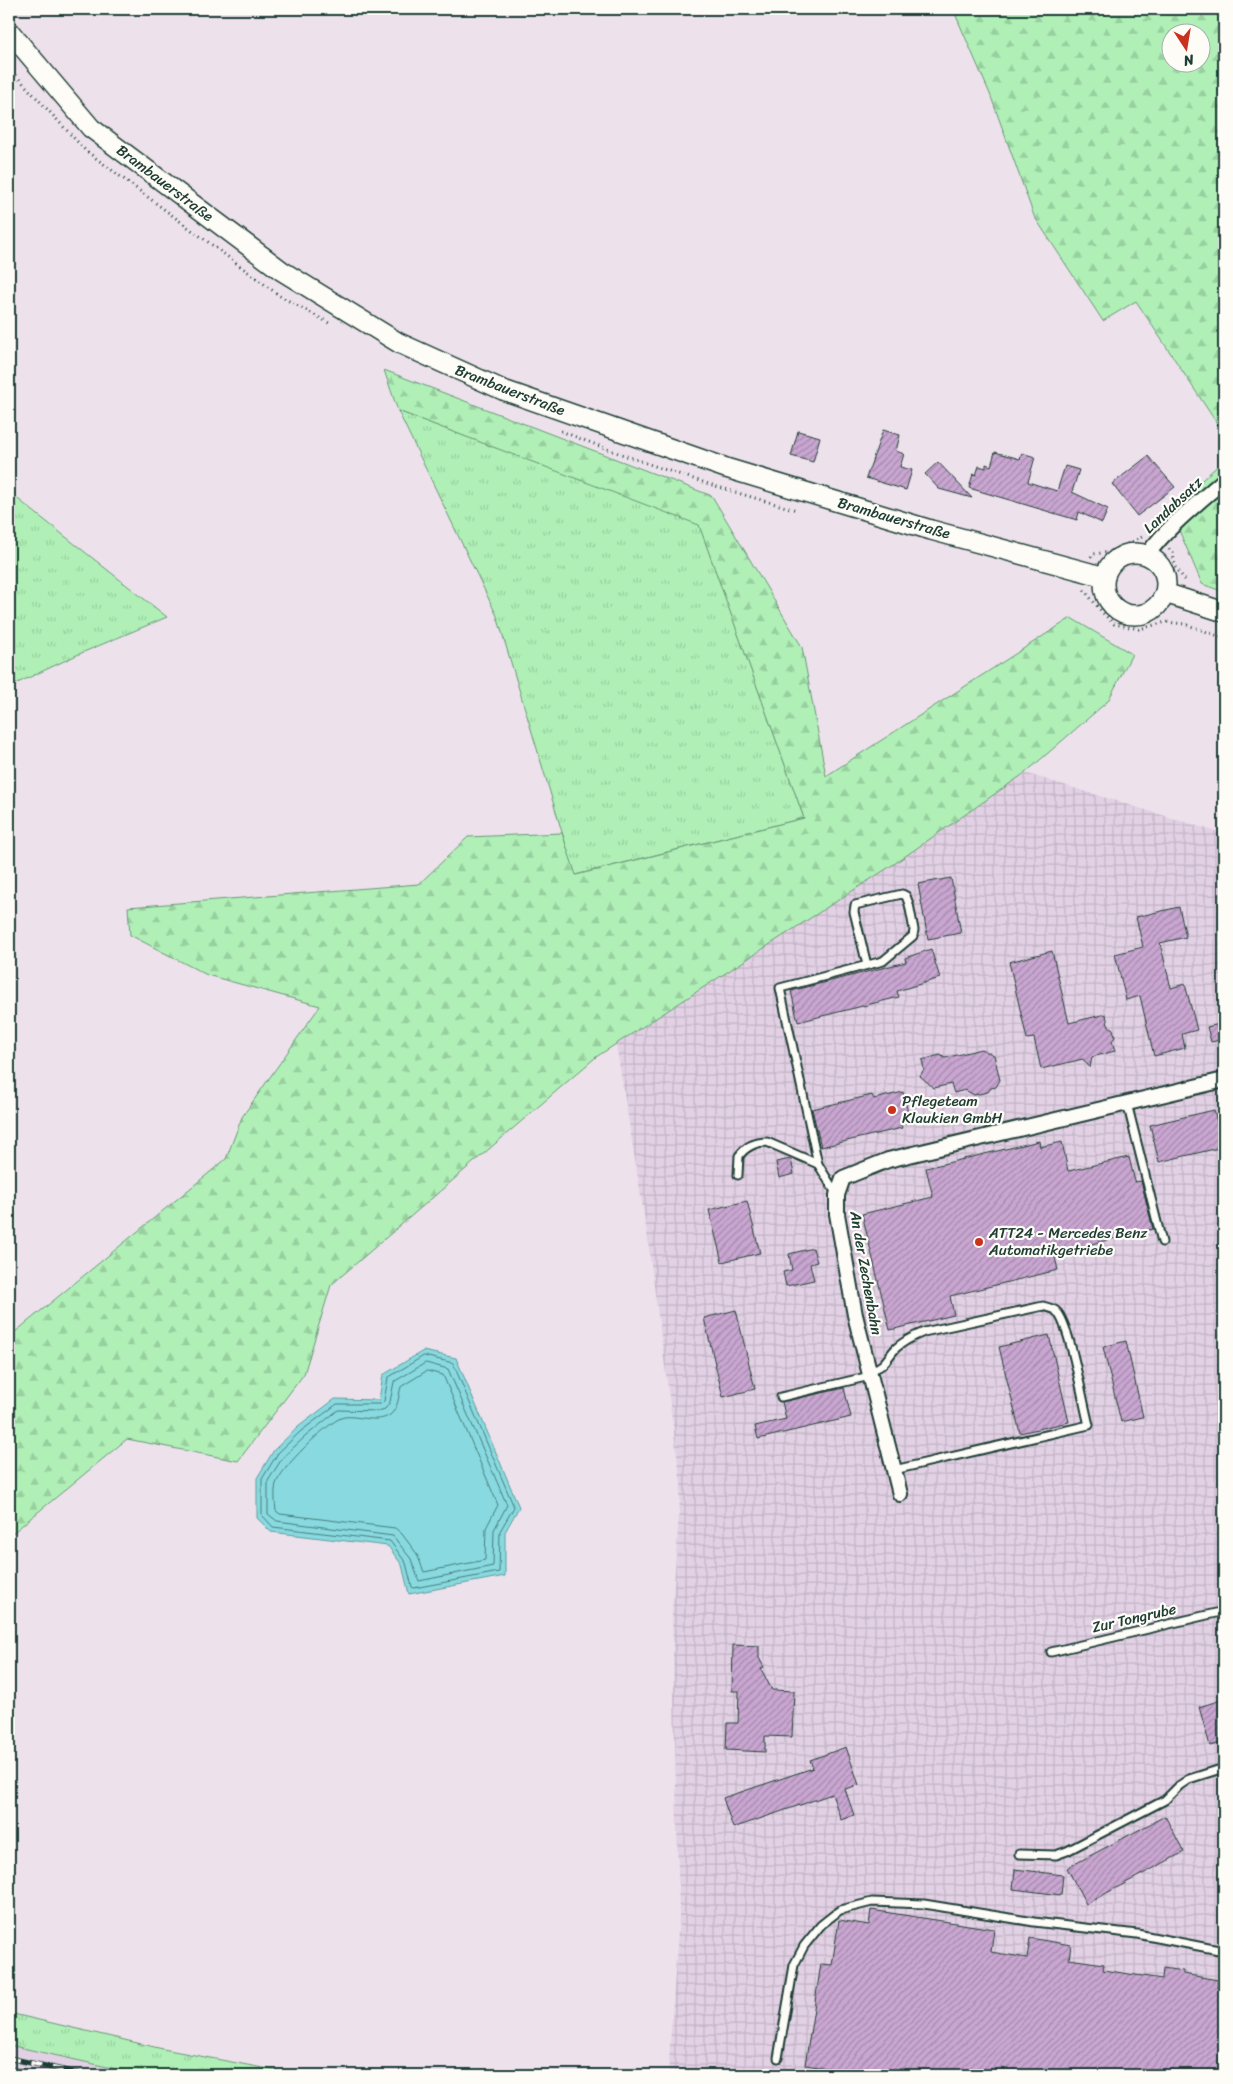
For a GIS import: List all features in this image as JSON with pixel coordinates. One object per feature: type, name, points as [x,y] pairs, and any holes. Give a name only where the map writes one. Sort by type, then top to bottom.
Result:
[{"type":"main road","name":"Brambauerstraße","points":[[9,32],[91,128],[282,272],[399,343],[502,390],[726,468],[931,530],[1105,577]]},
{"type":"main road","points":[[1136,553],[1146,555],[1157,562],[1164,571],[1165,592],[1155,608],[1141,614],[1130,615],[1120,611],[1111,604],[1104,587],[1105,577],[1112,563],[1121,556],[1136,553]]},
{"type":"main road","points":[[1165,592],[1224,612]]},
{"type":"street","name":"Landabsatz","points":[[1146,555],[1164,533],[1224,480]]},
{"type":"street","name":"An der Zechenbahn","points":[[900,1494],[855,1315],[837,1214],[837,1195],[843,1178],[888,1160],[1224,1080]]},
{"type":"lane","points":[[837,1195],[818,1164],[780,988],[884,961],[912,936],[914,930],[906,896],[902,894],[855,905],[854,912],[867,965]]},
{"type":"lane","points":[[1127,1103],[1162,1242]]},
{"type":"lane","points":[[738,1175],[738,1156],[749,1145],[759,1142],[767,1142],[818,1164]]},
{"type":"lane","points":[[781,1397],[870,1374],[880,1368],[896,1349],[909,1338],[924,1332],[1043,1306],[1055,1310],[1062,1319],[1070,1344],[1089,1425],[894,1470]]},
{"type":"lane","name":"Zur Tongrube","points":[[1051,1652],[1224,1611]]},
{"type":"lane","points":[[1019,1854],[1056,1855],[1068,1852],[1165,1800],[1189,1779],[1224,1768]]},
{"type":"lane","points":[[778,2058],[794,1965],[804,1946],[821,1925],[840,1910],[872,1902],[924,1904],[1034,1922],[1137,1934],[1224,1951]]},
{"type":"path","points":[[1147,535],[1131,541],[1112,552],[1093,554],[1082,570],[1075,586],[1082,588],[1114,624],[1139,629],[1166,622],[1185,624],[1224,638]]},
{"type":"shaded area","points":[[1025,773],[1224,834],[1224,2075],[668,2075],[679,1915],[672,1612],[681,1485],[646,1227],[616,1044],[894,864]]},
{"type":"shaded area","points":[[9,2045],[143,2075],[9,2075]]},
{"type":"green space","points":[[953,9],[1224,9],[1224,434],[1136,301],[1103,321],[1034,216],[990,94]]},
{"type":"green space","points":[[384,370],[712,496],[802,647],[826,776],[1071,618],[1132,654],[1108,701],[1025,773],[894,864],[596,1057],[331,1285],[304,1374],[238,1461],[127,1439],[9,1536],[9,1337],[226,1159],[242,1117],[320,1006],[207,975],[130,935],[128,907],[419,884],[468,837],[562,833],[576,875],[804,818],[699,525],[398,411]]},
{"type":"green space","points":[[398,411],[699,524],[804,818],[575,875],[497,616]]},
{"type":"green space","points":[[1224,460],[1224,592],[1202,584],[1170,509]]},
{"type":"green space","points":[[9,492],[167,617],[79,654],[9,687]]},
{"type":"green space","points":[[9,2013],[163,2049],[300,2075],[143,2075],[9,2045]]},
{"type":"water","points":[[423,1351],[456,1358],[519,1507],[505,1532],[505,1576],[409,1594],[402,1565],[388,1546],[271,1532],[257,1518],[257,1478],[274,1450],[298,1427],[335,1399],[379,1400],[383,1375]]},
{"type":"building","points":[[883,430],[900,435],[896,451],[904,454],[900,467],[912,470],[906,490],[866,478]]},
{"type":"building","points":[[798,431],[820,437],[813,462],[791,456]]},
{"type":"building","points":[[995,452],[1020,459],[1022,453],[1035,457],[1028,482],[1057,491],[1065,466],[1079,470],[1072,492],[1108,509],[1102,523],[1079,512],[1077,520],[969,488],[973,474],[976,475],[979,466],[986,468],[986,464],[991,466]]},
{"type":"building","points":[[1148,456],[1175,487],[1137,516],[1112,484]]},
{"type":"building","points":[[938,462],[972,498],[939,489],[925,474]]},
{"type":"building","points":[[951,878],[961,933],[928,939],[918,884]]},
{"type":"building","points":[[1179,907],[1186,937],[1160,943],[1171,988],[1185,984],[1197,1030],[1182,1034],[1185,1048],[1154,1056],[1140,996],[1126,1000],[1115,954],[1143,947],[1136,917]]},
{"type":"building","points":[[931,949],[940,978],[897,991],[899,997],[798,1022],[791,991],[906,962],[905,958]]},
{"type":"building","points":[[1052,951],[1069,1023],[1106,1014],[1108,1025],[1113,1029],[1115,1037],[1112,1041],[1115,1051],[1092,1057],[1090,1068],[1083,1059],[1041,1069],[1034,1038],[1027,1039],[1009,962]]},
{"type":"building","points":[[1224,1023],[1224,1039],[1211,1042],[1207,1027]]},
{"type":"building","points":[[981,1049],[994,1055],[1000,1080],[996,1087],[991,1088],[988,1092],[974,1095],[965,1090],[954,1093],[951,1084],[934,1088],[920,1076],[924,1069],[922,1060],[940,1055],[945,1058]]},
{"type":"building","points":[[903,1092],[910,1121],[901,1124],[902,1128],[821,1147],[812,1109],[872,1095],[874,1099]]},
{"type":"building","points":[[1214,1110],[1223,1147],[1159,1162],[1150,1125]]},
{"type":"building","points":[[1039,1141],[1040,1147],[1062,1142],[1068,1171],[1129,1157],[1135,1182],[1141,1181],[1153,1229],[1054,1253],[1058,1270],[950,1296],[954,1315],[890,1330],[862,1214],[933,1197],[926,1168]]},
{"type":"building","points":[[791,1159],[794,1174],[779,1178],[776,1162]]},
{"type":"building","points":[[747,1201],[760,1253],[722,1262],[709,1210]]},
{"type":"building","points":[[813,1248],[817,1262],[810,1264],[814,1280],[786,1286],[783,1272],[792,1270],[789,1254]]},
{"type":"building","points":[[736,1310],[755,1389],[723,1397],[704,1318]]},
{"type":"building","points":[[1049,1335],[1069,1422],[1020,1433],[999,1347]]},
{"type":"building","points":[[1126,1341],[1143,1417],[1121,1422],[1103,1347]]},
{"type":"building","points":[[844,1388],[851,1417],[758,1439],[755,1426],[786,1419],[782,1402]]},
{"type":"building","points":[[733,1645],[759,1646],[759,1658],[764,1667],[761,1669],[772,1690],[794,1691],[792,1737],[765,1736],[765,1752],[726,1750],[727,1723],[738,1723],[739,1691],[732,1691]]},
{"type":"building","points":[[1224,1699],[1224,1742],[1210,1746],[1199,1707]]},
{"type":"building","points":[[846,1747],[859,1785],[845,1789],[854,1815],[841,1820],[832,1794],[733,1828],[723,1798],[813,1768],[810,1760]]},
{"type":"building","points":[[1165,1816],[1184,1852],[1086,1904],[1067,1868]]},
{"type":"building","points":[[1015,1869],[1063,1875],[1061,1895],[1013,1889]]},
{"type":"building","points":[[871,1910],[994,1929],[991,1952],[1027,1958],[1030,1938],[1071,1945],[1069,1959],[1104,1964],[1103,1970],[1162,1979],[1163,1968],[1183,1971],[1183,1974],[1218,1980],[1217,1988],[1224,1989],[1224,2075],[873,2075],[805,2065],[821,1964],[832,1965],[839,1920],[869,1925]]},
{"type":"railway","points":[[9,2058],[85,2075]]},
{"type":"railway","points":[[9,2069],[37,2075]]},
{"type":"place","name":"Pflegeteam Klaukien GmbH","points":[[892,1110]]},
{"type":"place","name":"ATT24 - Mercedes Benz Automatikgetriebe","points":[[979,1242]]}]
